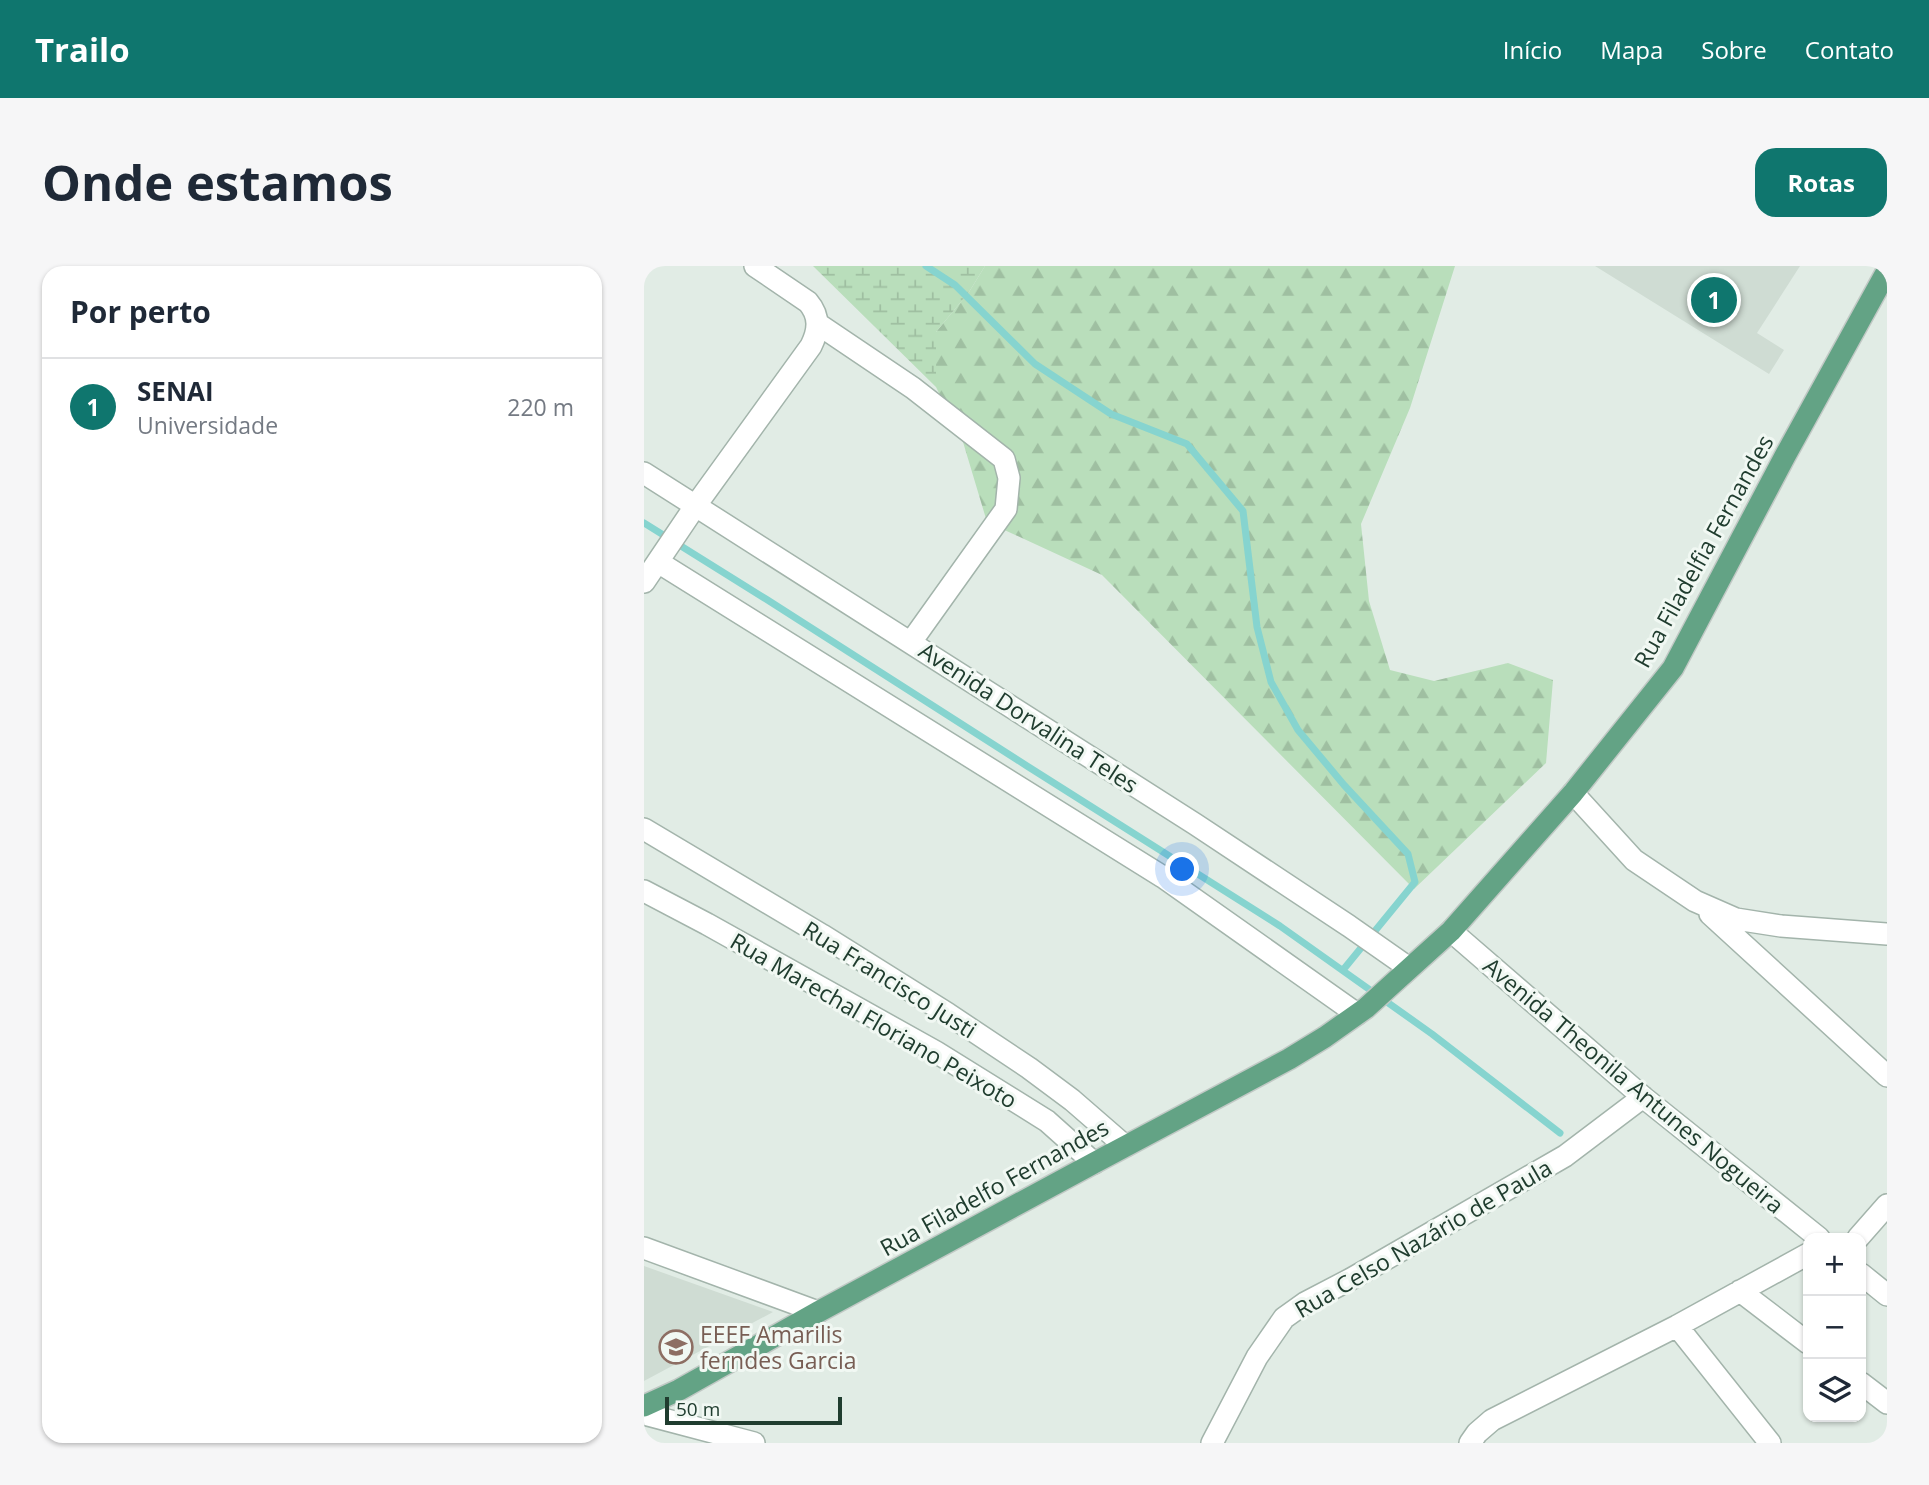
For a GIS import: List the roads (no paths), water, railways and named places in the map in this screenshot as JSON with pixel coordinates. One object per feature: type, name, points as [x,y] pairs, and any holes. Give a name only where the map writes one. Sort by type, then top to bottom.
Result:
[{"type":"main road","name":"Rua Filadelfia Fernandes","points":[[1390,987],[1451,931],[1573,793],[1673,668],[1887,271]]},
{"type":"main road","name":"Rua Filadelfo Fernandes","points":[[644,1406],[679,1390],[818,1312],[1289,1059],[1362,1011],[1390,987]]},
{"type":"street","points":[[644,582],[817,334],[815,310],[808,302],[755,266]]},
{"type":"street","points":[[818,324],[912,388],[1004,459],[1009,478],[1006,509],[911,642]]},
{"type":"street","name":"Avenida Dorvalina Teles","points":[[644,473],[1184,817],[1409,968]]},
{"type":"street","points":[[661,557],[1163,877],[1362,1011]]},
{"type":"street","points":[[1573,793],[1634,860],[1695,901],[1887,1076]]},
{"type":"street","name":"Rua Francisco Justi","points":[[644,828],[822,935],[1029,1068],[1072,1100],[1125,1146]]},
{"type":"street","name":"Rua Marechal Floriano Peixoto","points":[[644,891],[936,1052],[1047,1121],[1094,1163]]},
{"type":"street","points":[[1695,901],[1736,919],[1781,926],[1887,934]]},
{"type":"street","name":"Avenida Theonila Antunes Nogueira","points":[[1451,931],[1643,1097],[1813,1233]]},
{"type":"street","name":"Rua Celso Nazário de Paula","points":[[1212,1443],[1257,1357],[1284,1318],[1304,1303],[1351,1279],[1565,1156],[1643,1097]]},
{"type":"street","points":[[1862,1233],[1887,1205]]},
{"type":"street","points":[[644,1248],[818,1312]]},
{"type":"street","points":[[1470,1443],[1492,1420],[1677,1326],[1803,1257]]},
{"type":"street","points":[[1866,1278],[1887,1295]]},
{"type":"street","points":[[1740,1291],[1803,1339]]},
{"type":"street","points":[[1677,1326],[1770,1443]]},
{"type":"street","points":[[1866,1387],[1887,1403]]},
{"type":"street","points":[[644,1414],[754,1443]]},
{"type":"waterway","points":[[926,266],[955,285],[1035,364],[1111,414],[1187,444],[1243,511],[1257,627],[1271,682],[1298,730],[1408,854],[1415,882],[1343,970]]},
{"type":"waterway","points":[[644,523],[1280,926],[1432,1034],[1560,1133]]},
{"type":"place","name":"SENAI","points":[[1714,300]]},
{"type":"place","name":"EEEF Amarilis ferndes Garcia","points":[[676,1347]]}]
